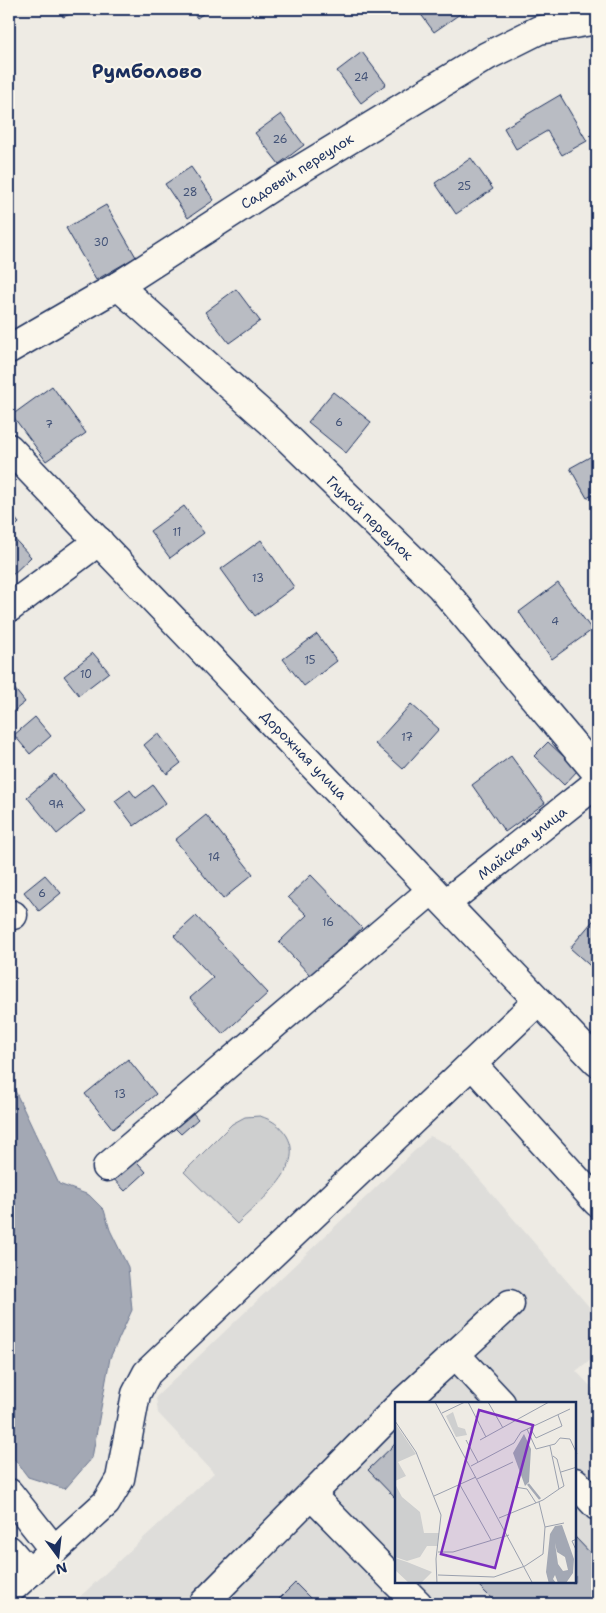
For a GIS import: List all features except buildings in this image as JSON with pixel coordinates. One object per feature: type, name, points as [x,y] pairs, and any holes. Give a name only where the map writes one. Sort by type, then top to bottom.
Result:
[{"type":"street","name":"Садовый переулок","points":[[9,350],[118,286],[276,184],[487,56],[539,30],[597,20]]},
{"type":"street","name":"Глухой переулок","points":[[118,286],[270,421],[441,587],[597,773]]},
{"type":"street","name":"Дорожная улица","points":[[9,448],[597,1062]]},
{"type":"street","points":[[9,608],[99,541]]},
{"type":"street","name":"Майская улица","points":[[107,1167],[439,896],[597,783]]},
{"type":"street","points":[[9,1591],[106,1503],[120,1479],[136,1394],[147,1373],[538,1002]]},
{"type":"street","points":[[472,1064],[597,1202]]},
{"type":"street","points":[[403,1402],[510,1304]]},
{"type":"street","points":[[455,1354],[500,1402]]},
{"type":"street","points":[[203,1604],[395,1410]]},
{"type":"street","points":[[576,1483],[597,1506]]},
{"type":"street","points":[[9,1493],[54,1550]]},
{"type":"street","points":[[311,1495],[395,1581]]},
{"type":"street","points":[[9,1550],[29,1573]]},
{"type":"street","points":[[397,1583],[418,1604]]},
{"type":"shaded area","points":[[9,1078],[59,1184],[89,1195],[104,1210],[110,1230],[128,1267],[132,1310],[110,1358],[92,1458],[65,1489],[28,1477],[9,1452]]},
{"type":"shaded area","points":[[260,1116],[275,1123],[287,1136],[291,1148],[290,1161],[285,1173],[267,1196],[237,1224],[184,1172],[232,1124],[245,1117]]},
{"type":"shaded area","points":[[430,1136],[450,1145],[597,1316],[597,1354],[576,1371],[597,1393],[597,1604],[72,1604],[214,1473],[158,1413],[156,1397]]},
{"type":"district","name":"Румболово","points":[[147,71]]}]
